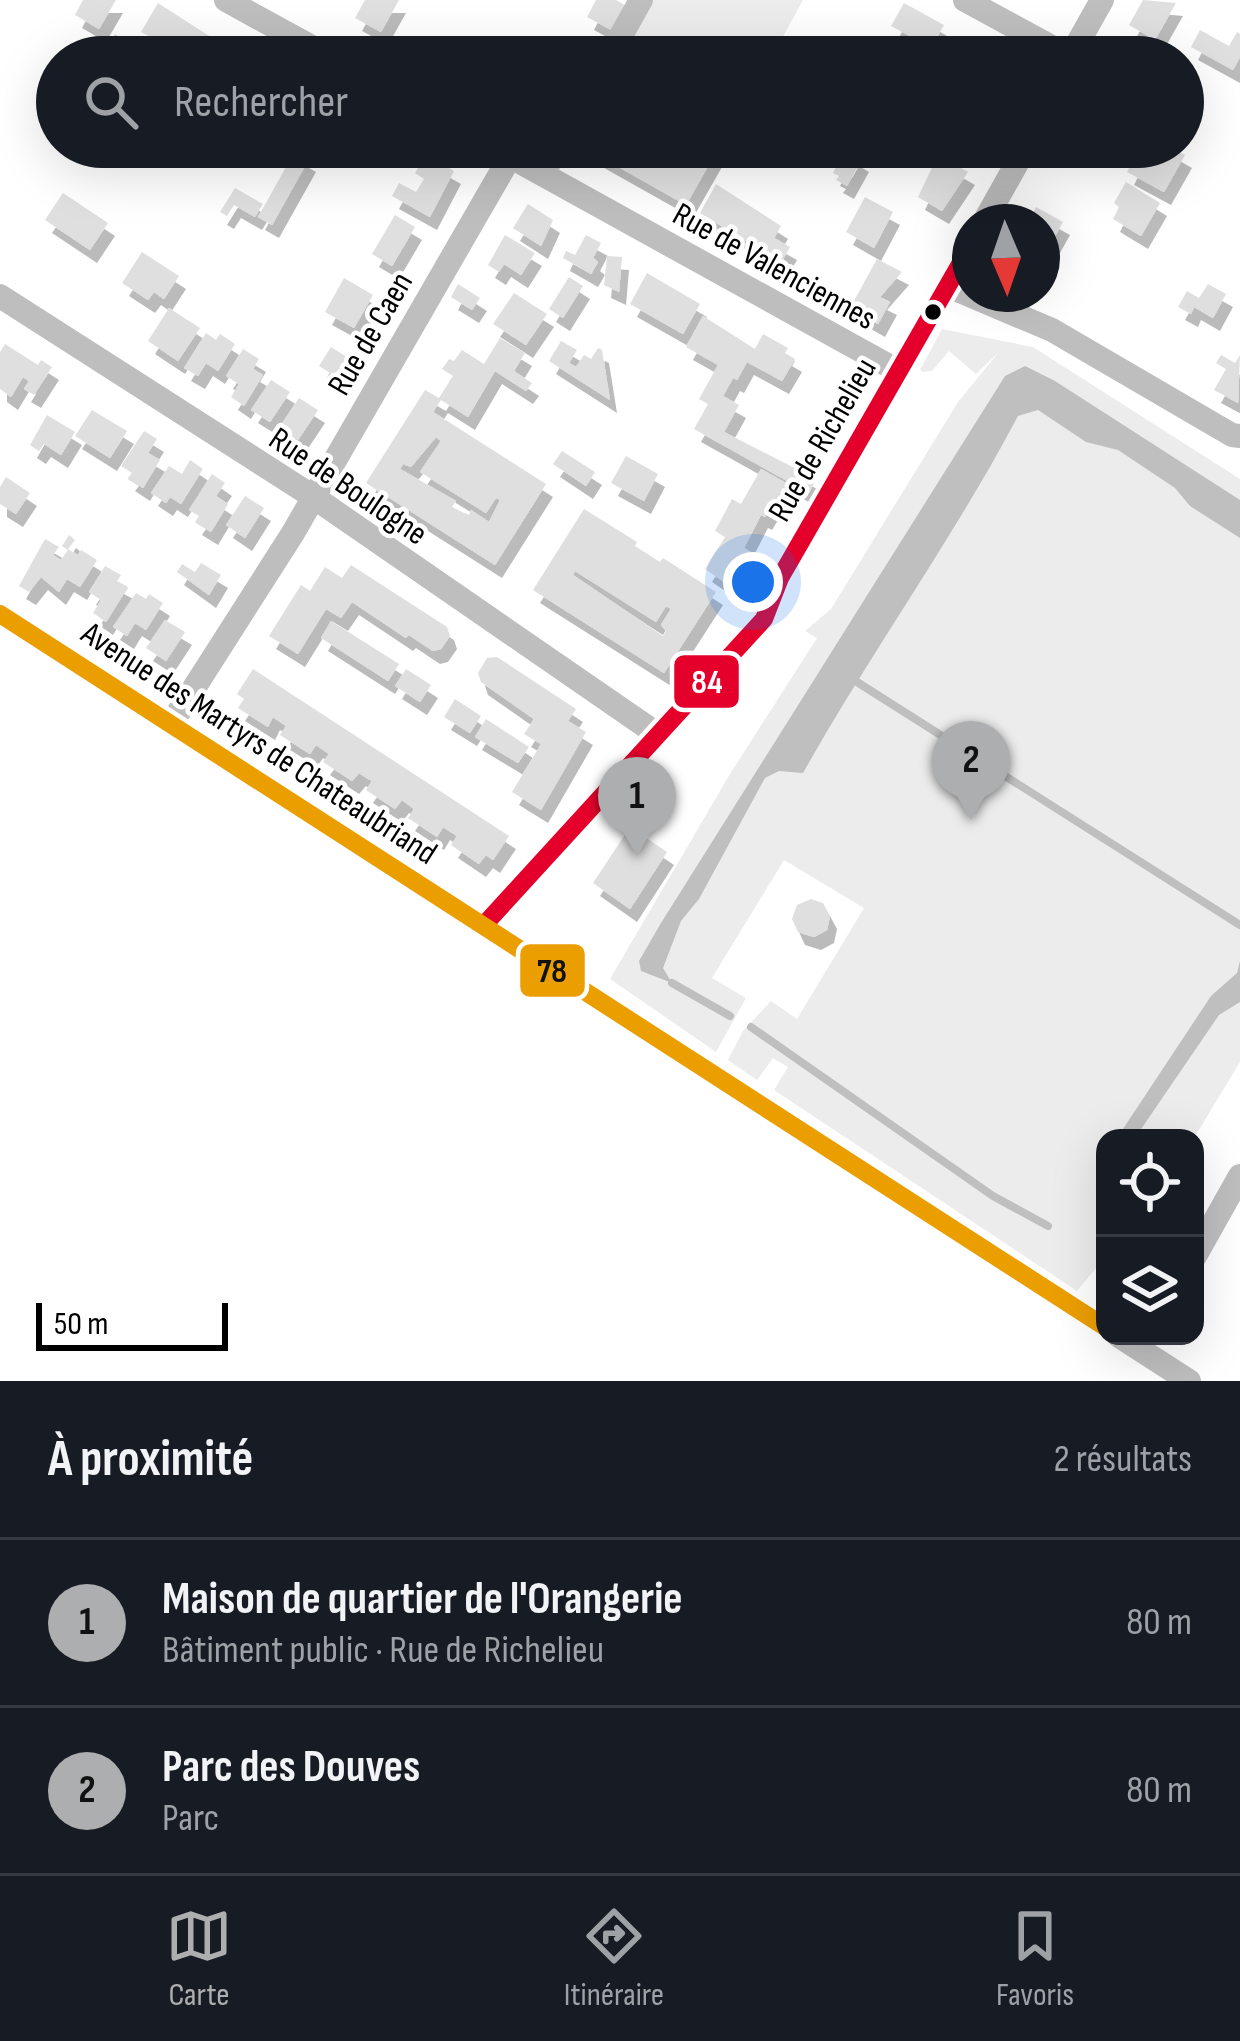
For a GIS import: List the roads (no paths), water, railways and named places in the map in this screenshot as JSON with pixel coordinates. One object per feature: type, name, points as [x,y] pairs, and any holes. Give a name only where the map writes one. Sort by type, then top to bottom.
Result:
[{"type":"street","points":[[226,0],[292,36]]},
{"type":"street","points":[[621,36],[641,0]]},
{"type":"street","points":[[965,0],[1031,36]]},
{"type":"street","points":[[1082,36],[1102,0]]},
{"type":"street","name":"Rue de Caen","points":[[171,724],[293,533],[492,168]]},
{"type":"street","name":"Rue de Valenciennes","points":[[532,168],[898,371]]},
{"type":"street","points":[[543,174],[546,168]]},
{"type":"street","points":[[994,204],[1014,168]]},
{"type":"street","name":"Rue de Richelieu","points":[[484,925],[764,619],[780,578],[952,279]]},
{"type":"street","points":[[948,286],[1052,330],[1240,436]]},
{"type":"street","name":"Rue de Boulogne","points":[[0,296],[312,496],[657,734]]},
{"type":"street","name":"Avenue des Martyrs de Chateaubriand","points":[[0,614],[1096,1321]]},
{"type":"street","points":[[1204,1240],[1240,1176]]},
{"type":"street","points":[[1141,1345],[1189,1381]]},
{"type":"waterway","points":[[857,682],[1240,925]]},
{"type":"waterway","points":[[672,983],[730,1016]]},
{"type":"waterway","points":[[751,1027],[993,1196],[1048,1226]]},
{"type":"place","name":"Parc des Douves","points":[[971,820]]},
{"type":"place","name":"Maison de quartier de l'Orangerie","points":[[637,856]]}]
